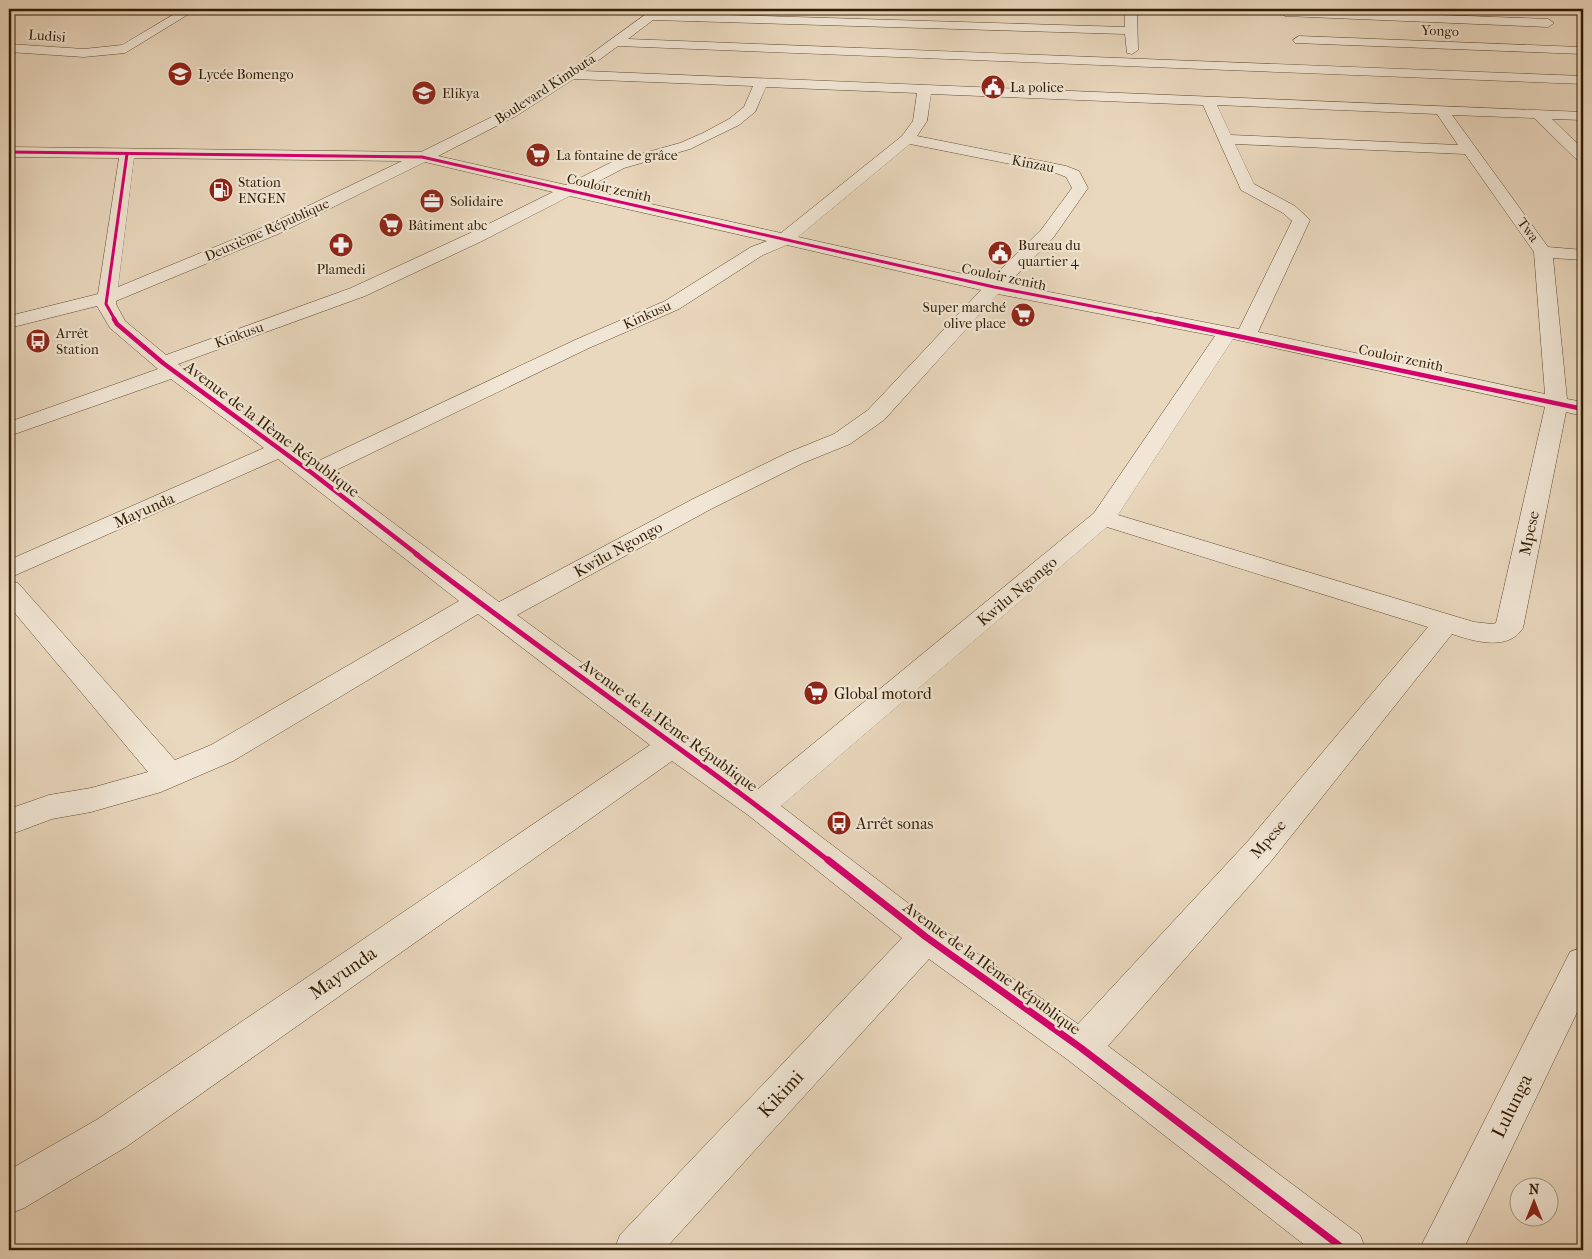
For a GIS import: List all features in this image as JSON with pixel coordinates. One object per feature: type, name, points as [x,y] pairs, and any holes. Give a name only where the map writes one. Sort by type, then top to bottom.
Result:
[{"type":"street","name":"Ludisi","points":[[9,48],[84,54],[125,49],[191,9]]},
{"type":"street","points":[[784,21],[791,9]]},
{"type":"street","points":[[941,26],[944,9]]},
{"type":"street","points":[[1131,9],[1131,62]]},
{"type":"street","name":"Yongo","points":[[1535,9],[1548,23],[1582,52]]},
{"type":"street","name":"Yongo","points":[[1314,69],[1285,10],[1548,23]]},
{"type":"street","points":[[656,12],[784,21],[1132,31]]},
{"type":"street","name":"Boulevard Kimbuta","points":[[422,158],[510,114],[571,75],[656,12]]},
{"type":"street","name":"Yongo","points":[[1299,40],[1582,52]]},
{"type":"street","points":[[618,42],[1583,80]]},
{"type":"street","points":[[571,75],[762,81],[1583,116]]},
{"type":"street","name":"Kinkusu","points":[[169,367],[358,292],[474,238],[565,190],[618,165],[685,146],[734,122],[750,109],[762,81]]},
{"type":"street","name":"Kinkusu","points":[[312,473],[582,344],[672,305],[757,251],[784,240],[907,139],[920,121],[925,88]]},
{"type":"street","points":[[1208,101],[1247,187],[1256,195],[1286,207],[1301,220],[1237,335]]},
{"type":"street","name":"Twa","points":[[1441,110],[1543,252],[1557,403]]},
{"type":"street","points":[[1538,114],[1583,157]]},
{"type":"street","name":"Kinzau","points":[[907,139],[1060,169],[1073,174],[1080,188],[1047,234],[994,288]]},
{"type":"street","points":[[1225,139],[1470,150]]},
{"type":"street","name":"Couloir zenith","points":[[9,152],[422,158],[994,288],[1237,335],[1583,409]]},
{"type":"street","name":"Avenue de la IIème République","points":[[127,154],[109,297],[106,304],[117,324],[169,367],[312,473],[488,608],[672,745],[759,806],[926,937],[1082,1048],[1345,1250]]},
{"type":"street","name":"Deuxième République","points":[[9,322],[109,297],[272,230],[422,158]]},
{"type":"street","points":[[1543,252],[1583,255]]},
{"type":"street","name":"Kwilu Ngongo","points":[[488,608],[795,458],[842,439],[861,427],[876,415],[994,288]]},
{"type":"street","name":"Kwilu Ngongo","points":[[759,806],[1103,518],[1237,335]]},
{"type":"street","points":[[9,429],[169,367]]},
{"type":"street","name":"Mpese","points":[[1103,518],[1473,631],[1495,634],[1509,628],[1557,403]]},
{"type":"street","name":"Mayunda","points":[[9,570],[279,450]]},
{"type":"street","points":[[9,589],[170,776]]},
{"type":"street","points":[[9,822],[49,807],[91,800],[150,784],[222,754],[488,608]]},
{"type":"street","name":"Mpese","points":[[1082,1048],[1221,895],[1317,782],[1393,685],[1446,623]]},
{"type":"street","name":"Mayunda","points":[[9,1193],[112,1132],[672,745]]},
{"type":"street","name":"Kikimi","points":[[635,1250],[926,937]]},
{"type":"street","name":"Lulunga","points":[[1440,1250],[1583,963]]},
{"type":"cycle path","points":[[9,152],[422,157],[994,287],[1246,336],[1583,409]]},
{"type":"cycle path","points":[[127,154],[106,304],[117,324],[163,363],[312,473],[478,602],[498,614],[672,745],[759,806],[926,937],[1081,1048],[1345,1250]]},
{"type":"place","name":"Lycée Bomengo","points":[[180,74]]},
{"type":"place","name":"La police","points":[[993,87]]},
{"type":"place","name":"Elikya","points":[[424,93]]},
{"type":"place","name":"La fontaine de grâce","points":[[538,155]]},
{"type":"place","name":"Station ENGEN","points":[[221,190]]},
{"type":"place","name":"Solidaire","points":[[432,201]]},
{"type":"place","name":"Bâtiment abc","points":[[391,225]]},
{"type":"place","name":"Plamedi","points":[[341,245]]},
{"type":"place","name":"Bureau du quartier 4","points":[[1000,253]]},
{"type":"place","name":"Super marché olive place","points":[[1023,315]]},
{"type":"place","name":"Arrêt Station","points":[[38,341]]},
{"type":"place","name":"Global motord","points":[[816,693]]},
{"type":"place","name":"Arrêt sonas","points":[[839,823]]}]
